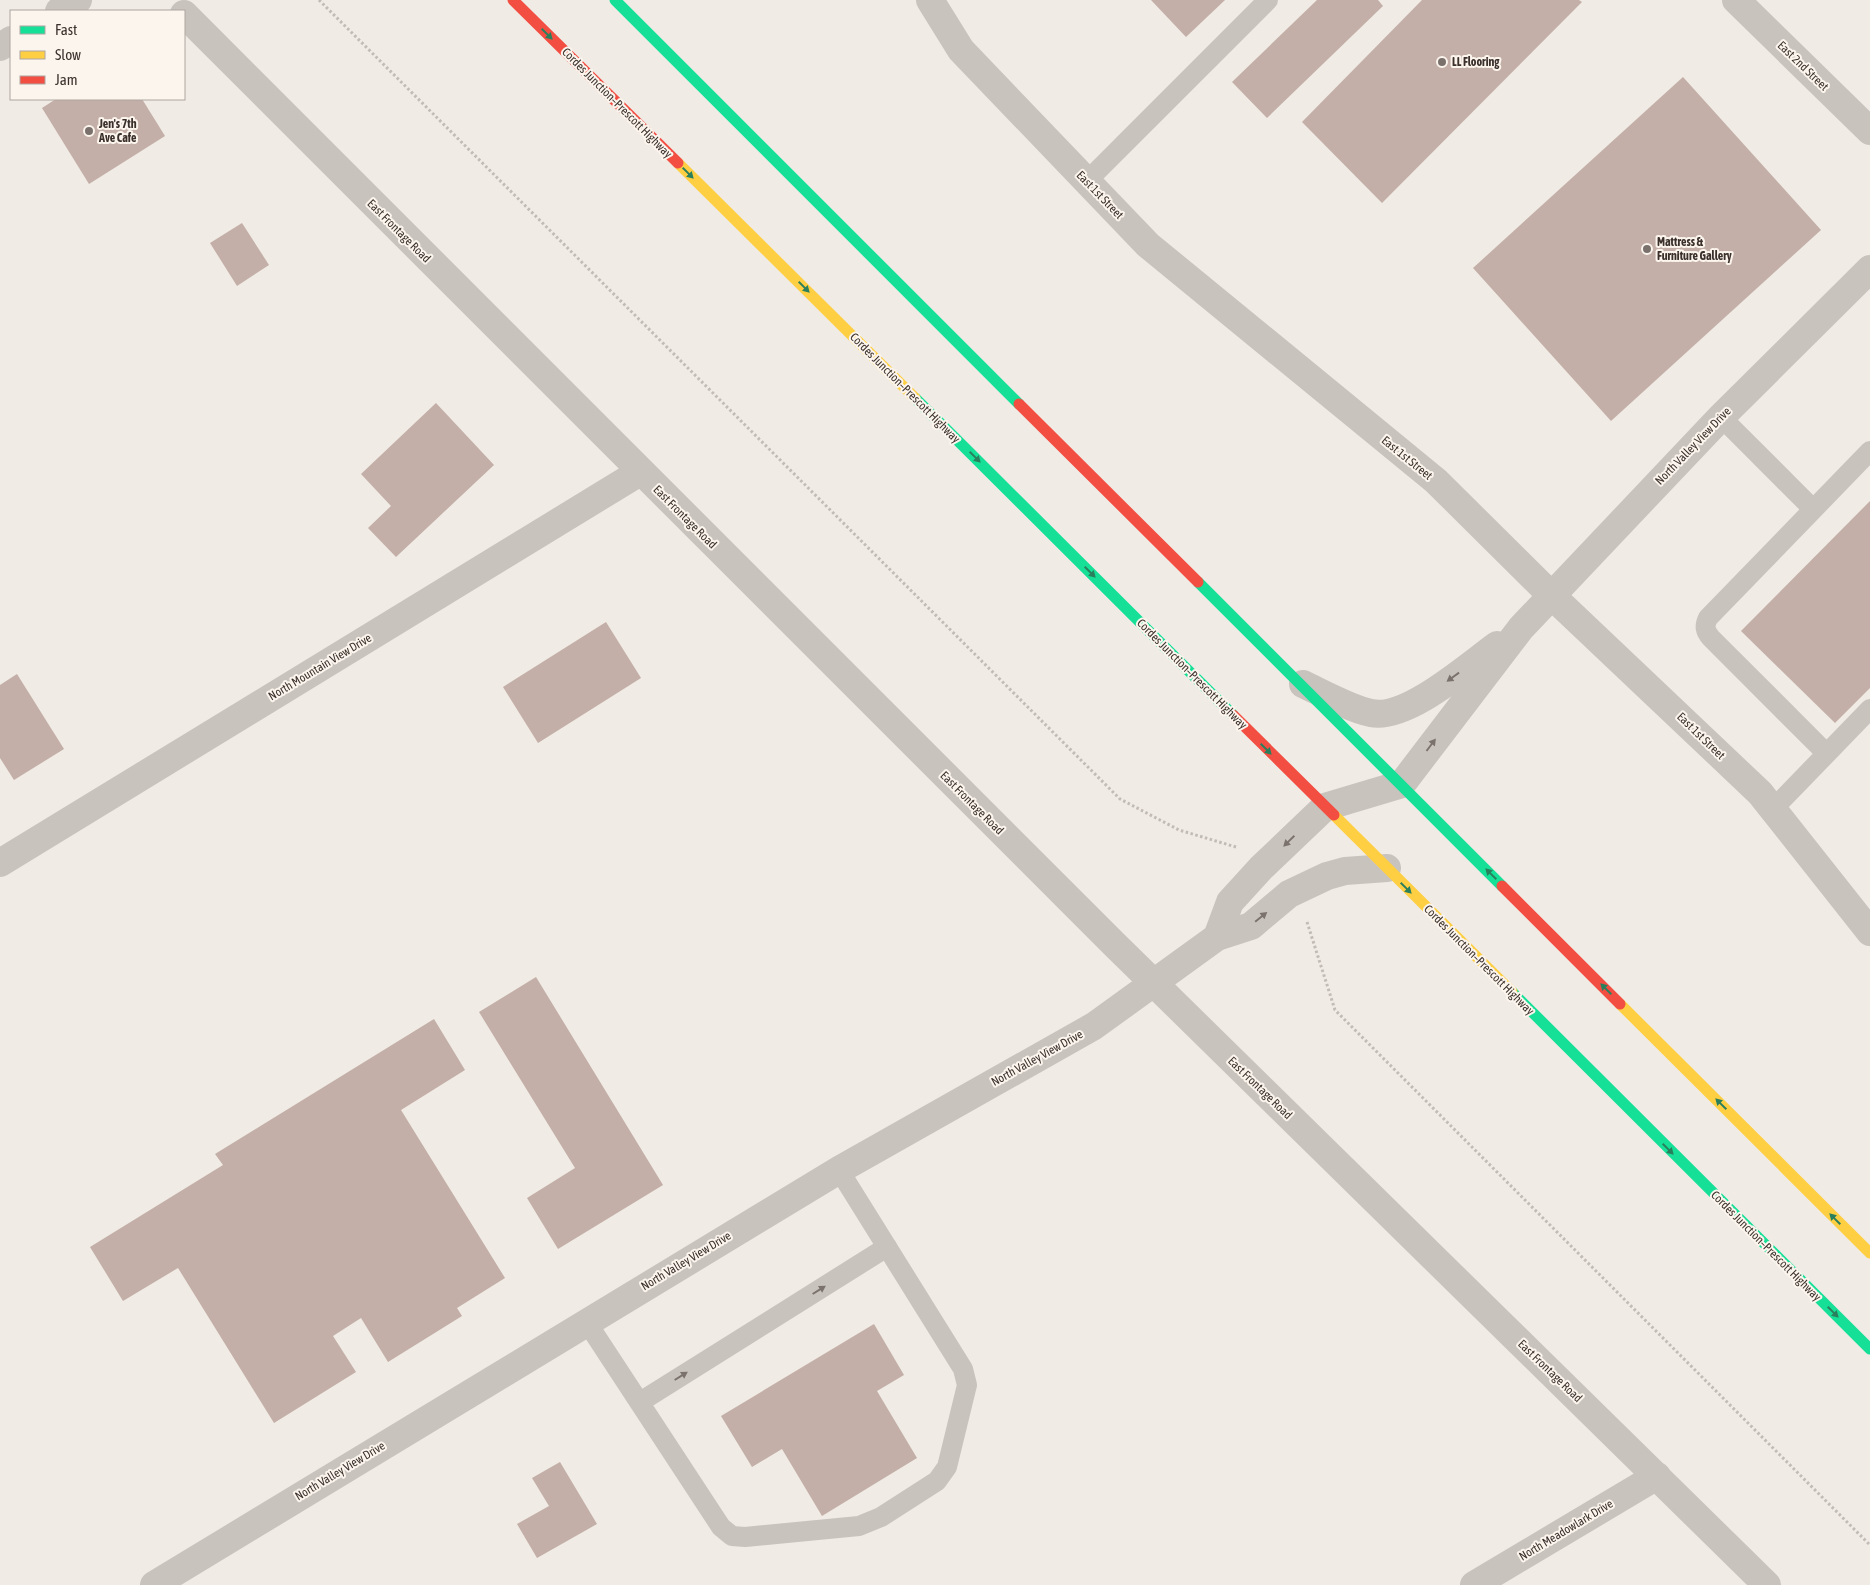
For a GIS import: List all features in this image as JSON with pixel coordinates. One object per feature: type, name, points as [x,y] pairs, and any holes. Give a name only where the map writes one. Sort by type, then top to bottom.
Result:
[{"type":"main road","name":"Cordes Junction–Prescott Highway","points":[[513,0],[854,336],[1870,1349]]},
{"type":"main road","points":[[615,0],[1303,684],[1870,1253]]},
{"type":"street","points":[[61,10],[78,0]]},
{"type":"street","points":[[170,0],[180,10]]},
{"type":"street","name":"East 1st Street","points":[[930,0],[961,50],[1148,245],[1436,481],[1551,595],[1760,793],[1870,932]]},
{"type":"street","name":"East 2nd Street","points":[[1736,0],[1870,131]]},
{"type":"street","name":"East Frontage Road","points":[[185,15],[640,472],[1155,984],[1768,1585]]},
{"type":"street","name":"North Valley View Drive","points":[[1402,784],[1521,628],[1720,417],[1870,269]]},
{"type":"street","name":"North Mountain View Drive","points":[[0,863],[640,472]]},
{"type":"street","name":"North Valley View Drive","points":[[1303,684],[1371,714],[1390,713],[1411,707],[1521,628]]},
{"type":"street","points":[[1217,936],[1230,902],[1261,868],[1325,807],[1402,784]]},
{"type":"street","name":"North Valley View Drive","points":[[154,1585],[586,1321],[839,1170],[1094,1026],[1155,984],[1217,936],[1251,926],[1289,894],[1310,882],[1345,871],[1387,868]]},
{"type":"street","name":"North Meadowlark Drive","points":[[1474,1585],[1657,1476]]},
{"type":"lane","points":[[1087,181],[1268,0]]},
{"type":"lane","points":[[1720,417],[1813,509]]},
{"type":"lane","points":[[1826,754],[1706,632],[1708,618],[1870,450]]},
{"type":"lane","points":[[1773,808],[1870,709]]},
{"type":"lane","points":[[586,1321],[721,1527],[732,1536],[745,1537],[859,1526],[881,1517],[937,1481],[947,1467],[967,1385],[963,1369],[839,1170]]},
{"type":"lane","points":[[640,1402],[887,1247]]},
{"type":"path","points":[[319,0],[1120,800],[1179,830],[1242,849]]},
{"type":"path","points":[[1304,915],[1335,1010],[1870,1546]]},
{"type":"building","points":[[1151,0],[1225,0],[1186,37]]},
{"type":"building","points":[[1317,0],[1378,0],[1383,6],[1267,118],[1232,82]]},
{"type":"building","name":"LL Flooring","points":[[1422,0],[1579,0],[1582,2],[1382,203],[1302,122]]},
{"type":"building","name":"Mattress & Furniture Gallery","points":[[1683,77],[1821,230],[1611,421],[1473,268]]},
{"type":"building","points":[[54,100],[143,100],[165,136],[89,184],[42,108]]},
{"type":"building","points":[[242,223],[269,265],[237,286],[210,243]]},
{"type":"building","points":[[436,403],[494,465],[396,557],[368,528],[391,506],[361,474]]},
{"type":"building","points":[[1870,501],[1870,688],[1835,723],[1741,631]]},
{"type":"building","points":[[606,622],[641,678],[538,743],[503,687]]},
{"type":"building","points":[[17,674],[64,749],[14,780],[0,758],[0,685]]},
{"type":"building","points":[[536,977],[663,1185],[558,1249],[527,1198],[575,1168],[479,1012]]},
{"type":"building","points":[[434,1019],[465,1070],[401,1110],[505,1278],[457,1308],[462,1316],[388,1362],[361,1318],[333,1336],[356,1372],[274,1423],[178,1268],[123,1301],[90,1247],[223,1165],[215,1154]]},
{"type":"building","points":[[874,1324],[904,1375],[877,1391],[917,1458],[822,1516],[782,1449],[752,1467],[721,1416]]},
{"type":"building","points":[[560,1462],[597,1524],[537,1558],[517,1524],[549,1506],[532,1478]]},
{"type":"traffic: fast","points":[[615,0],[1019,404]]},
{"type":"traffic: fast","points":[[915,398],[1233,715]]},
{"type":"traffic: fast","points":[[1198,582],[1502,886]]},
{"type":"traffic: fast","points":[[1512,992],[1870,1349]]},
{"type":"traffic: slow","points":[[678,163],[915,398]]},
{"type":"traffic: slow","points":[[1334,815],[1512,992]]},
{"type":"traffic: slow","points":[[1620,1004],[1870,1253]]},
{"type":"traffic: jam","points":[[513,0],[678,163]]},
{"type":"traffic: jam","points":[[1019,404],[1198,582]]},
{"type":"traffic: jam","points":[[1233,715],[1334,815]]},
{"type":"traffic: jam","points":[[1502,886],[1620,1004]]},
{"type":"place","name":"LL Flooring","points":[[1442,62]]},
{"type":"place","name":"Jen's 7th Ave Cafe","points":[[89,131]]},
{"type":"place","name":"Mattress & Furniture Gallery","points":[[1647,249]]}]
